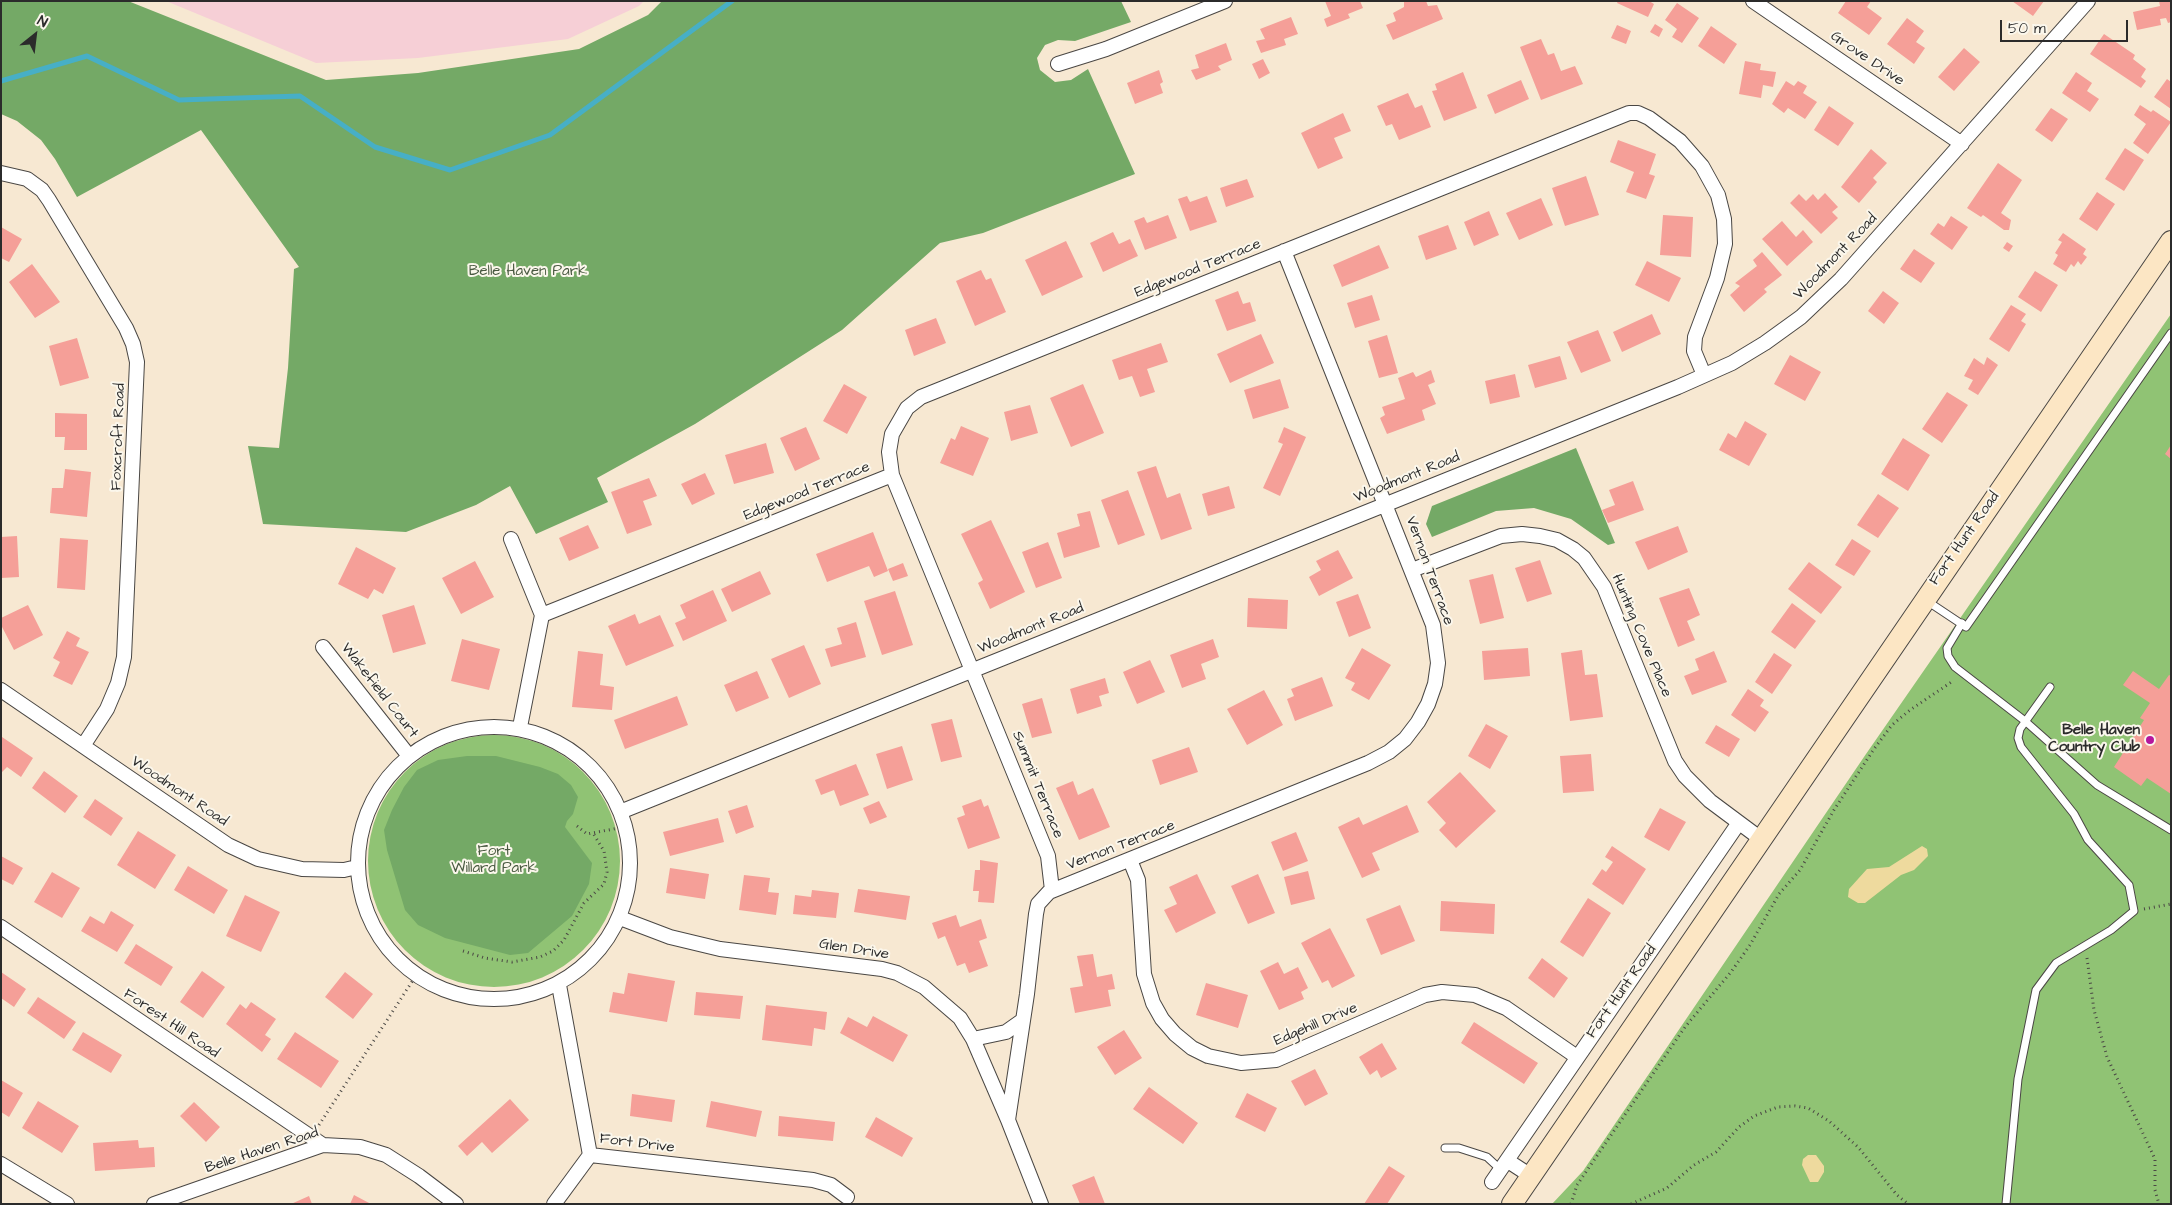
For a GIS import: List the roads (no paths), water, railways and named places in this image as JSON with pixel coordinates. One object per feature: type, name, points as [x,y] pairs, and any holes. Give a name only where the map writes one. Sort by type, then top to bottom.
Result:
[{"type":"main road","name":"Fort Hunt Road","points":[[1512,1204],[2171,241]]},
{"type":"street","points":[[1058,64],[1106,49],[1225,1]]},
{"type":"street","name":"Grove Drive","points":[[1753,1],[1962,144]]},
{"type":"street","name":"Woodmont Road","points":[[620,812],[1732,363],[1765,343],[1800,317],[1841,279],[2088,1]]},
{"type":"street","name":"Edgewood Terrace","points":[[542,615],[892,475],[889,452],[892,434],[907,408],[921,398],[1629,113],[1638,113],[1649,118],[1693,155],[1710,179],[1718,195],[1724,219],[1725,244],[1721,264],[1695,337],[1694,351],[1704,375]]},
{"type":"street","name":"Foxcroft Road","points":[[1,173],[27,179],[42,190],[126,328],[134,344],[137,362],[124,657],[118,683],[107,708],[82,746]]},
{"type":"street","name":"Vernon Terrace","points":[[1052,890],[1368,763],[1389,752],[1405,739],[1418,722],[1428,704],[1435,684],[1438,664],[1433,625],[1284,251]]},
{"type":"street","name":"Summit Terrace","points":[[892,475],[974,670],[1048,856],[1052,890]]},
{"type":"street","name":"Hunting Cove Place","points":[[1412,570],[1488,540],[1522,534],[1557,540],[1584,558],[1604,587],[1675,761],[1696,789],[1738,824]]},
{"type":"street","points":[[511,539],[542,615],[520,727]]},
{"type":"street","name":"Wakefield Court","points":[[323,647],[409,756]]},
{"type":"street","name":"Woodmont Road","points":[[1,690],[211,835],[258,859],[302,869],[344,870],[357,867]]},
{"type":"street","points":[[482,727],[520,727],[550,739],[580,757],[603,782],[627,827],[630,855],[629,880],[620,918],[606,940],[589,960],[558,985],[529,995],[488,1000],[456,994],[414,977],[394,957],[375,930],[364,905],[357,867],[360,831],[369,807],[386,779],[409,756],[438,739],[458,732],[482,727]]},
{"type":"street","points":[[1738,824],[1761,838]]},
{"type":"street","name":"Fort Hunt Road","points":[[1492,1182],[1738,824]]},
{"type":"street","name":"Edgehill Drive","points":[[1130,860],[1138,880],[1144,974],[1153,1003],[1175,1034],[1192,1048],[1208,1056],[1241,1064],[1276,1060],[1424,995],[1442,992],[1475,994],[1500,1004],[1577,1057]]},
{"type":"street","points":[[1008,1120],[1036,914],[1038,904],[1052,890]]},
{"type":"street","name":"Glen Drive","points":[[620,918],[670,937],[720,949],[863,966],[897,973],[937,996],[960,1018],[973,1039],[1041,1204]]},
{"type":"street","name":"Forest Hill Road","points":[[1,927],[323,1145]]},
{"type":"street","name":"Fort Drive","points":[[558,985],[590,1155],[813,1180],[831,1184],[847,1197]]},
{"type":"street","points":[[973,1039],[1006,1032],[1023,1020]]},
{"type":"street","name":"Belle Haven Road","points":[[154,1204],[323,1145],[360,1147],[386,1155],[419,1176],[456,1204]]},
{"type":"street","points":[[554,1204],[590,1155]]},
{"type":"street","points":[[1,1164],[66,1204]]},
{"type":"street","points":[[1504,1165],[1531,1176]]},
{"type":"lane","points":[[2171,333],[2025,542],[1947,648],[1948,656],[1955,667],[2025,721],[2097,785],[2171,830]]},
{"type":"lane","points":[[1925,599],[1964,625]]},
{"type":"lane","points":[[2006,1204],[2018,1079],[2036,990],[2056,963],[2112,930],[2134,911],[2129,885],[2088,840],[2069,808],[2021,747],[2018,732],[2050,687]]},
{"type":"lane","points":[[1445,1148],[1459,1148],[1504,1165]]},
{"type":"waterway","points":[[1,81],[87,56],[179,100],[300,96],[375,147],[450,170],[550,135],[732,1]]},
{"type":"place","name":"Belle Haven Country Club","points":[[2150,740]]},
{"type":"park label","name":"Belle Haven Park","points":[[528,272]]},
{"type":"park label","name":"Fort Willard Park","points":[[494,860]]}]
